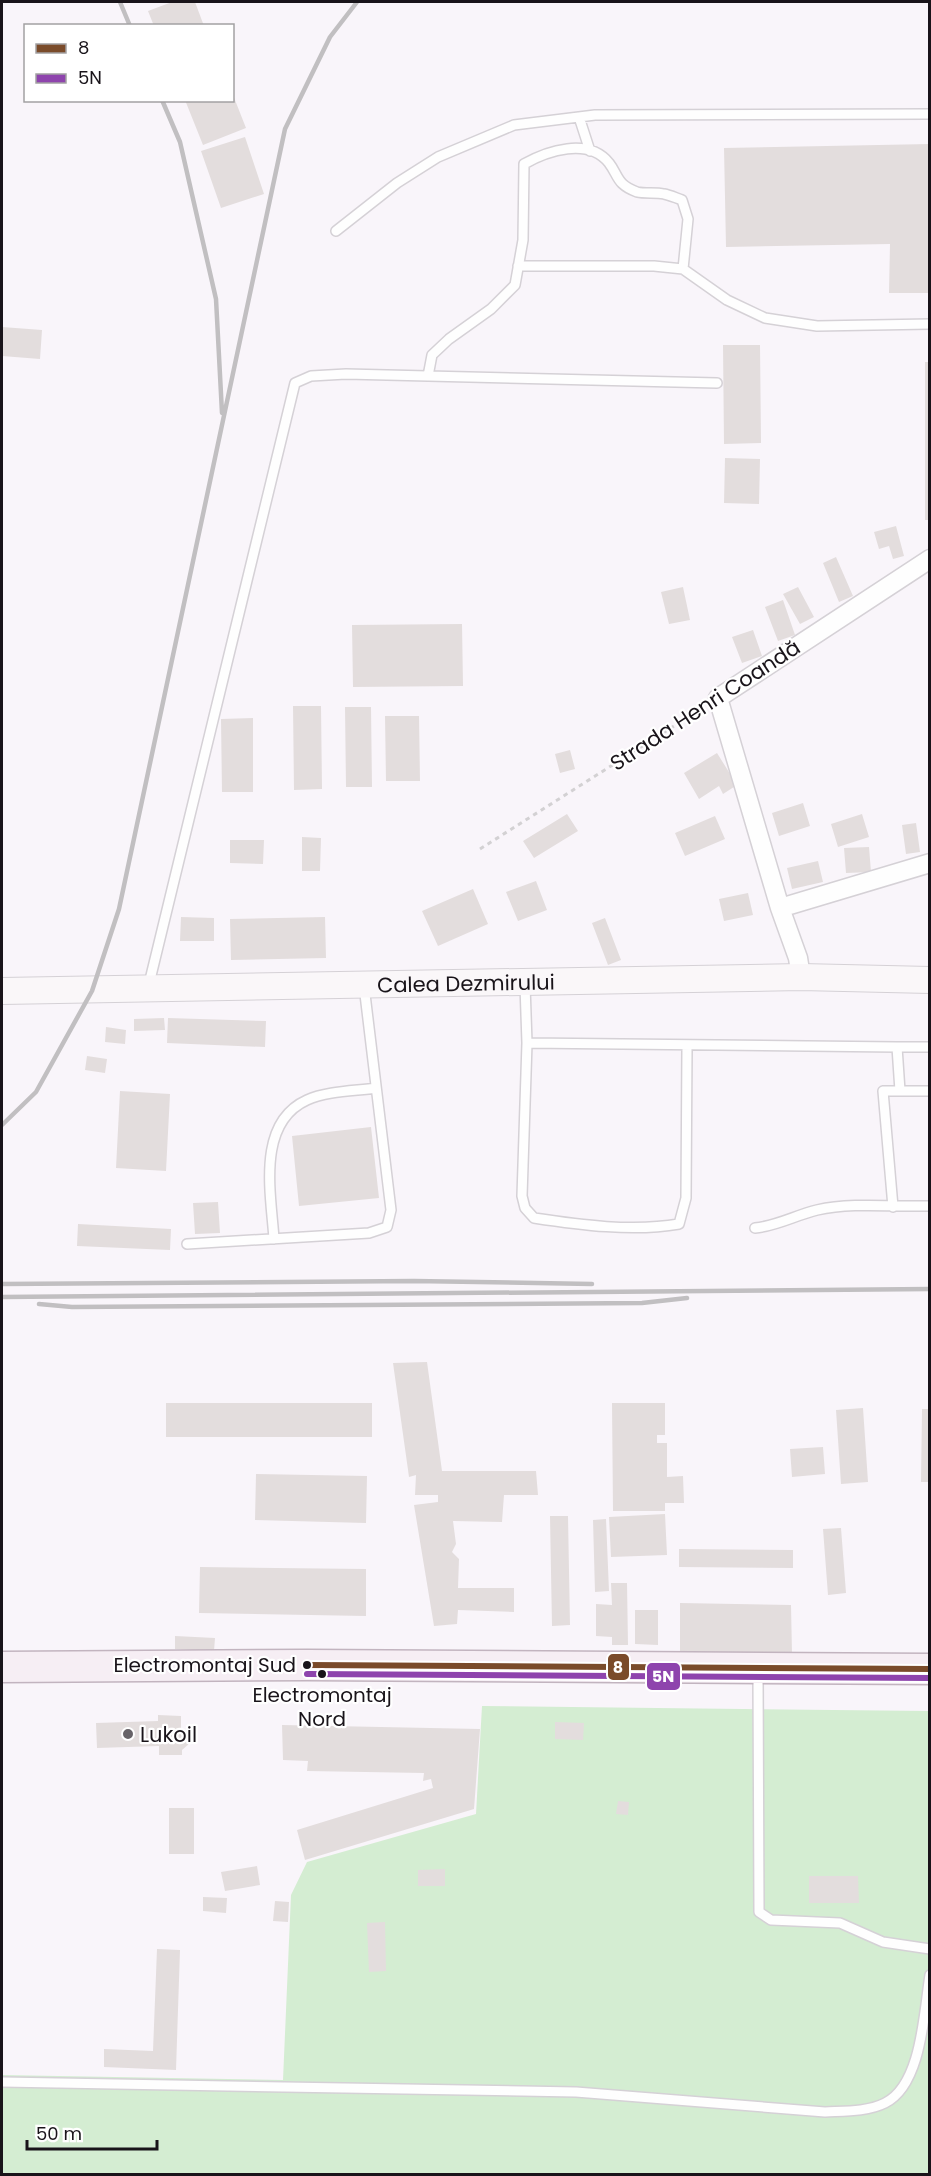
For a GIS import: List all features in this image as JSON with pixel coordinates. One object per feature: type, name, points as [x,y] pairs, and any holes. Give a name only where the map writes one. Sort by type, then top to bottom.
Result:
[{"type":"main road","name":"Calea Dezmirului","points":[[2,991],[801,977],[930,980]]},
{"type":"main road","points":[[2,1667],[286,1665],[930,1669]]},
{"type":"street","name":"Strada Henri Coandă","points":[[718,698],[930,560]]},
{"type":"street","points":[[718,698],[780,908],[798,958],[801,977]]},
{"type":"street","points":[[780,908],[930,863]]},
{"type":"lane","points":[[336,231],[397,183],[438,157],[514,125],[579,117],[930,114]]},
{"type":"lane","points":[[579,117],[590,151]]},
{"type":"lane","points":[[428,376],[432,355],[491,309],[515,285],[523,240],[524,164],[543,153],[569,149],[590,151],[609,163],[616,180],[638,192],[665,194],[682,200],[688,219],[683,269]]},
{"type":"lane","points":[[518,266],[654,266],[683,269],[727,300],[765,318],[817,326],[930,324]]},
{"type":"lane","points":[[147,990],[295,383],[311,376],[346,374],[717,383]]},
{"type":"lane","points":[[525,982],[527,1043],[522,1196],[525,1208],[534,1218],[562,1222],[660,1227],[679,1224],[686,1198],[687,1047]]},
{"type":"lane","points":[[188,1244],[369,1233],[387,1227],[391,1210],[364,986]]},
{"type":"lane","points":[[527,1043],[687,1047],[930,1047]]},
{"type":"lane","points":[[897,1047],[900,1091]]},
{"type":"lane","points":[[274,1239],[269,1156],[277,1132],[291,1111],[308,1100],[376,1088]]},
{"type":"lane","points":[[893,1207],[884,1091],[930,1091]]},
{"type":"lane","points":[[755,1228],[772,1226],[816,1210],[839,1206],[930,1206]]},
{"type":"lane","points":[[758,1668],[759,1912],[771,1920],[840,1923],[884,1942],[930,1949]]},
{"type":"lane","points":[[2,2082],[576,2092],[825,2112],[860,2110],[886,2103],[900,2091],[910,2076],[918,2051],[930,1975]]},
{"type":"path","name":"Strada Henri Coandă","points":[[480,849],[718,698]]},
{"type":"green space","points":[[482,1706],[929,1711],[929,2174],[2,2174],[2,2075],[283,2080],[291,1895],[307,1862],[476,1814]]},
{"type":"building","points":[[172,2],[195,2],[203,24],[153,24],[148,11]]},
{"type":"building","points":[[234,98],[246,128],[203,145],[186,102],[234,102]]},
{"type":"building","points":[[245,137],[264,194],[221,208],[201,151]]},
{"type":"building","points":[[930,144],[930,293],[889,293],[890,244],[726,247],[724,148]]},
{"type":"building","points":[[2,327],[42,330],[40,359],[2,356]]},
{"type":"building","points":[[723,345],[760,345],[761,443],[724,444]]},
{"type":"building","points":[[925,362],[930,362],[930,520],[925,520]]},
{"type":"building","points":[[725,458],[760,459],[759,504],[724,503]]},
{"type":"building","points":[[896,526],[904,556],[893,559],[889,546],[879,549],[874,532]]},
{"type":"building","points":[[836,557],[853,596],[839,602],[823,563]]},
{"type":"building","points":[[683,587],[690,620],[669,624],[661,592]]},
{"type":"building","points":[[798,587],[814,617],[800,624],[783,594]]},
{"type":"building","points":[[783,600],[795,635],[778,641],[765,607]]},
{"type":"building","points":[[462,624],[463,686],[353,687],[352,625]]},
{"type":"building","points":[[753,630],[762,656],[742,663],[732,637]]},
{"type":"building","points":[[293,706],[321,706],[322,789],[294,790]]},
{"type":"building","points":[[345,707],[371,707],[372,787],[346,787]]},
{"type":"building","points":[[385,716],[419,716],[420,781],[386,781]]},
{"type":"building","points":[[253,718],[253,792],[222,792],[221,719]]},
{"type":"building","points":[[570,750],[575,769],[560,773],[555,754]]},
{"type":"building","points":[[717,753],[737,785],[723,794],[719,786],[699,799],[684,773]]},
{"type":"building","points":[[803,803],[810,826],[779,836],[772,813]]},
{"type":"building","points":[[567,814],[578,831],[534,858],[523,841]]},
{"type":"building","points":[[862,814],[869,837],[838,847],[831,824]]},
{"type":"building","points":[[715,816],[725,839],[685,856],[675,833]]},
{"type":"building","points":[[916,823],[920,852],[906,854],[902,825]]},
{"type":"building","points":[[302,837],[321,838],[320,871],[302,871]]},
{"type":"building","points":[[230,840],[264,840],[263,864],[230,863]]},
{"type":"building","points":[[869,847],[871,872],[846,873],[844,848]]},
{"type":"building","points":[[818,861],[823,882],[792,889],[787,868]]},
{"type":"building","points":[[536,881],[547,910],[518,921],[506,892]]},
{"type":"building","points":[[473,889],[488,924],[438,946],[422,911]]},
{"type":"building","points":[[748,893],[753,915],[724,921],[719,899]]},
{"type":"building","points":[[181,917],[214,918],[214,941],[180,941]]},
{"type":"building","points":[[325,917],[326,958],[231,960],[230,919]]},
{"type":"building","points":[[605,918],[621,960],[608,965],[592,923]]},
{"type":"building","points":[[164,1018],[165,1030],[134,1031],[134,1019]]},
{"type":"building","points":[[168,1018],[266,1021],[265,1047],[167,1043]]},
{"type":"building","points":[[106,1027],[126,1030],[125,1044],[105,1042]]},
{"type":"building","points":[[87,1056],[107,1059],[105,1073],[85,1070]]},
{"type":"building","points":[[120,1091],[170,1094],[166,1171],[116,1168]]},
{"type":"building","points":[[371,1127],[379,1198],[299,1206],[292,1136]]},
{"type":"building","points":[[218,1202],[220,1233],[195,1234],[193,1203]]},
{"type":"building","points":[[78,1224],[171,1229],[170,1250],[77,1246]]},
{"type":"building","points":[[427,1362],[442,1471],[536,1471],[538,1495],[504,1495],[502,1522],[453,1521],[456,1544],[452,1552],[459,1559],[458,1588],[514,1588],[514,1612],[458,1610],[457,1624],[434,1626],[414,1505],[438,1502],[438,1495],[415,1495],[416,1475],[409,1477],[393,1363]]},
{"type":"building","points":[[166,1403],[372,1403],[372,1437],[166,1437]]},
{"type":"building","points":[[612,1403],[665,1403],[665,1435],[657,1435],[657,1443],[667,1443],[667,1477],[683,1476],[684,1503],[665,1503],[665,1511],[613,1511]]},
{"type":"building","points":[[863,1408],[868,1482],[841,1484],[836,1410]]},
{"type":"building","points":[[922,1409],[930,1409],[930,1482],[921,1482]]},
{"type":"building","points":[[823,1447],[825,1474],[792,1477],[790,1449]]},
{"type":"building","points":[[256,1474],[367,1476],[366,1523],[255,1520]]},
{"type":"building","points":[[665,1514],[667,1555],[611,1557],[609,1517]]},
{"type":"building","points":[[550,1516],[568,1516],[570,1625],[552,1626]]},
{"type":"building","points":[[606,1519],[609,1591],[595,1592],[593,1520]]},
{"type":"building","points":[[841,1528],[846,1593],[828,1595],[823,1529]]},
{"type":"building","points":[[679,1549],[793,1550],[793,1568],[679,1567]]},
{"type":"building","points":[[200,1567],[366,1569],[366,1616],[199,1613]]},
{"type":"building","points":[[611,1583],[627,1583],[628,1645],[612,1645],[612,1637],[596,1636],[596,1604],[612,1605]]},
{"type":"building","points":[[680,1603],[791,1605],[792,1654],[680,1652]]},
{"type":"building","points":[[635,1610],[658,1610],[658,1645],[635,1644]]},
{"type":"building","points":[[175,1636],[215,1638],[214,1651],[175,1649]]},
{"type":"building","name":"Lukoil","points":[[158,1715],[181,1716],[181,1735],[190,1743],[182,1750],[182,1755],[159,1755],[159,1746],[97,1748],[96,1723],[158,1721]]},
{"type":"building","points":[[555,1722],[584,1723],[583,1740],[555,1739]]},
{"type":"building","points":[[282,1725],[480,1729],[474,1809],[305,1860],[297,1830],[433,1788],[431,1779],[423,1781],[424,1773],[307,1771],[308,1761],[283,1760]]},
{"type":"building","points":[[618,1801],[629,1802],[628,1815],[616,1814]]},
{"type":"building","points":[[169,1808],[194,1808],[194,1854],[169,1854]]},
{"type":"building","points":[[257,1866],[260,1885],[225,1891],[221,1872]]},
{"type":"building","points":[[445,1869],[445,1886],[418,1886],[418,1870]]},
{"type":"building","points":[[809,1876],[858,1876],[859,1903],[809,1903]]},
{"type":"building","points":[[203,1897],[227,1898],[226,1913],[203,1911]]},
{"type":"building","points":[[275,1901],[289,1902],[288,1922],[273,1921]]},
{"type":"building","points":[[385,1922],[386,1971],[369,1972],[367,1923]]},
{"type":"building","points":[[157,1949],[180,1950],[176,2070],[104,2067],[104,2049],[153,2051]]},
{"type":"railway","points":[[120,2],[129,24]]},
{"type":"railway","points":[[2,1125],[36,1092],[92,991],[119,909],[285,129],[330,37],[357,2]]},
{"type":"railway","points":[[163,102],[180,142],[216,299],[222,413]]},
{"type":"railway","points":[[2,1284],[414,1281],[592,1284]]},
{"type":"railway","points":[[2,1297],[930,1289]]},
{"type":"railway","points":[[39,1304],[72,1307],[642,1303],[687,1298]]},
{"type":"transit line","name":"8","points":[[307,1665],[930,1669]]},
{"type":"transit line","name":"5N","points":[[307,1674],[930,1678]]},
{"type":"place","name":"Electromontaj Sud","points":[[307,1665]]},
{"type":"place","name":"Electromontaj Nord","points":[[322,1674]]},
{"type":"place","name":"Lukoil","points":[[128,1734]]}]
